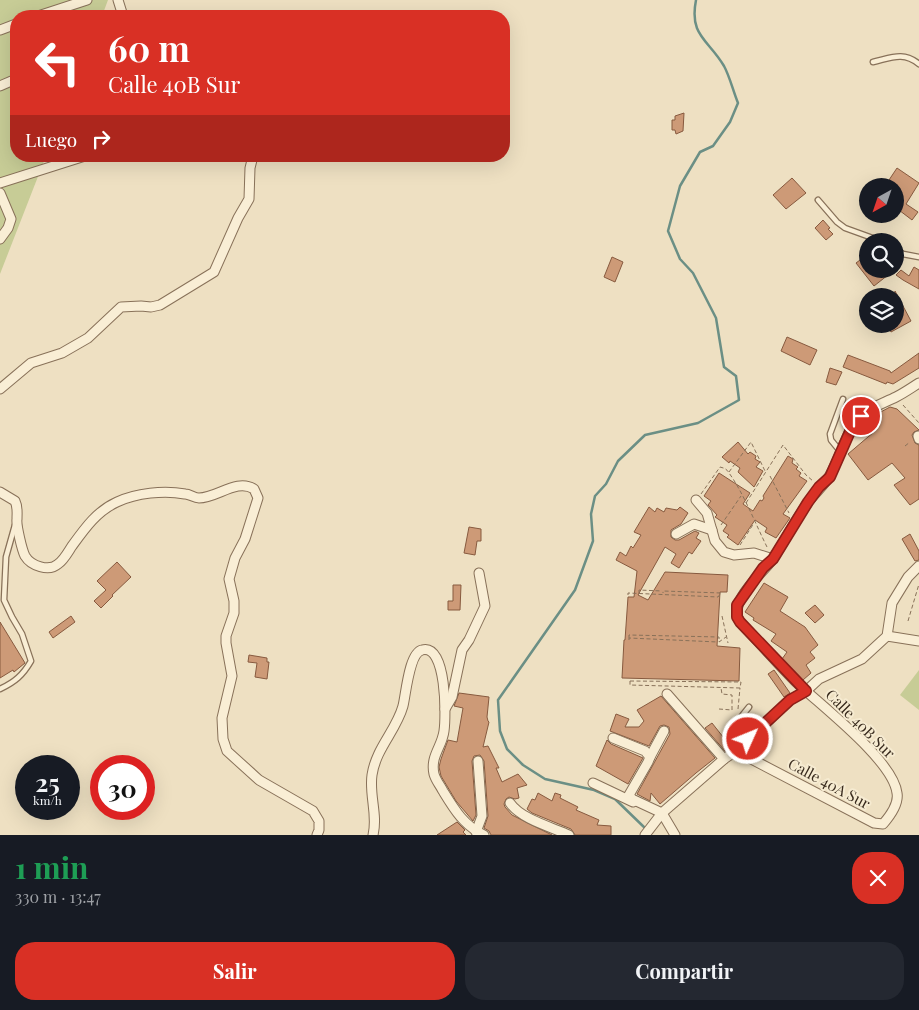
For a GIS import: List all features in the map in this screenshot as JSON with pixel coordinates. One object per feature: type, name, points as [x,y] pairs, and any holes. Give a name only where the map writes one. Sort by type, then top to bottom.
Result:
[{"type":"street","points":[[56,10],[87,0]]},
{"type":"street","points":[[0,184],[67,162]]},
{"type":"street","points":[[0,389],[31,363],[62,353],[88,338],[121,307],[151,307],[160,305],[214,272],[238,218],[249,199],[252,162]]},
{"type":"street","points":[[0,193],[11,219],[8,228],[0,239]]},
{"type":"street","points":[[696,500],[707,513],[715,541],[727,554],[754,553],[773,559],[819,487],[830,477],[852,427],[861,416],[872,408],[897,397],[919,383]]},
{"type":"street","points":[[0,492],[15,500],[18,514],[17,519],[26,558],[34,564],[51,568],[61,562],[84,528],[96,516],[109,506],[125,499],[152,494],[174,493],[199,498],[231,488],[245,486],[254,490],[258,498],[245,539],[235,558],[229,579],[234,601],[234,613],[226,636],[226,642],[232,676],[222,718],[222,739],[227,751],[259,780],[313,812],[319,821],[317,835]]},
{"type":"street","points":[[676,534],[694,524],[712,530]]},
{"type":"street","name":"Calle 40B Sur","points":[[773,559],[763,568],[737,605],[737,617],[806,691],[878,759],[890,774],[898,795],[891,815],[884,824]]},
{"type":"street","points":[[645,835],[660,816],[724,759],[736,751],[790,700],[806,691],[819,679],[862,658],[887,636],[892,603],[917,568]]},
{"type":"street","points":[[445,709],[452,696],[462,650],[469,640],[485,606],[479,573]]},
{"type":"street","points":[[887,636],[919,641]]},
{"type":"street","points":[[373,835],[375,817],[372,793],[374,768],[382,747],[400,717],[413,662],[421,650],[429,651],[438,661],[444,686],[444,733],[435,753],[433,764],[436,782],[465,822],[480,833],[482,816],[478,761]]},
{"type":"street","points":[[667,694],[724,759]]},
{"type":"street","points":[[664,731],[629,795],[632,799],[660,816],[675,835]]},
{"type":"street","points":[[613,738],[645,751],[650,757]]},
{"type":"street","name":"Calle 40A Sur","points":[[736,751],[874,823],[884,824]]},
{"type":"street","points":[[592,783],[660,816]]},
{"type":"street","points":[[510,803],[514,809],[522,814],[569,835]]},
{"type":"lane","points":[[873,62],[902,55],[910,57],[919,64]]},
{"type":"lane","points":[[818,200],[837,222],[845,228],[859,233]]},
{"type":"lane","points":[[904,254],[919,257]]},
{"type":"lane","points":[[841,452],[831,440],[830,434],[843,399]]},
{"type":"lane","points":[[0,689],[11,684],[24,673],[30,660],[22,634],[4,600],[6,557],[17,519]]},
{"type":"lane","points":[[727,736],[738,725],[749,707]]},
{"type":"path","points":[[897,397],[919,423]]},
{"type":"path","points":[[729,472],[751,442],[766,471]]},
{"type":"path","points":[[746,503],[783,445],[806,475],[819,487]]},
{"type":"path","points":[[696,500],[720,467],[729,472],[773,559]]},
{"type":"path","points":[[770,476],[795,523]]},
{"type":"path","points":[[712,530],[716,531],[718,529],[741,495]]},
{"type":"path","points":[[734,555],[755,522]]},
{"type":"path","points":[[908,621],[919,584]]},
{"type":"path","points":[[628,595],[628,593],[639,594],[718,598],[721,593],[639,590],[639,594]]},
{"type":"path","points":[[722,616],[728,643]]},
{"type":"path","points":[[719,642],[719,637],[628,635],[629,639],[719,642],[726,637]]},
{"type":"path","points":[[740,688],[630,685],[630,680],[741,682],[738,713],[744,713]]},
{"type":"path","points":[[719,709],[732,710],[732,695],[722,694],[721,687]]},
{"type":"green space","points":[[0,0],[108,0],[104,10],[10,10],[10,162],[44,162],[0,274]]},
{"type":"green space","points":[[919,670],[919,710],[900,695]]},
{"type":"building","points":[[684,113],[683,131],[676,134],[675,130],[672,130],[672,120],[675,120],[675,116]]},
{"type":"building","points":[[897,168],[919,183],[906,204],[918,212],[912,220],[904,214],[904,178],[890,178]]},
{"type":"building","points":[[792,178],[806,193],[786,209],[773,195]]},
{"type":"building","points":[[823,220],[833,234],[826,240],[815,228]]},
{"type":"building","points":[[612,257],[623,262],[615,282],[604,277]]},
{"type":"building","points":[[914,267],[919,270],[919,289],[900,278],[904,278],[904,272],[909,276]]},
{"type":"building","points":[[868,278],[884,278],[874,286]]},
{"type":"building","points":[[904,308],[911,321],[904,325]]},
{"type":"building","points":[[787,337],[817,350],[810,365],[781,351]]},
{"type":"building","points":[[919,353],[919,368],[893,384],[887,382],[886,384],[843,367],[848,355],[891,373]]},
{"type":"building","points":[[830,368],[842,372],[836,385],[826,382]]},
{"type":"building","points":[[890,407],[897,409],[919,430],[912,435],[915,443],[919,445],[919,499],[910,505],[894,485],[905,478],[892,463],[868,480],[848,454],[875,431],[866,420]]},
{"type":"building","points":[[738,442],[748,454],[750,452],[756,456],[755,459],[760,462],[756,467],[763,471],[754,487],[738,472],[740,468],[722,457]]},
{"type":"building","points":[[788,456],[793,459],[792,463],[798,467],[796,469],[801,473],[799,476],[807,481],[783,514],[790,518],[776,538],[765,532],[767,528],[755,520],[738,545],[727,537],[729,535],[723,531],[727,525],[715,517],[717,515],[708,505],[711,501],[704,496],[719,473],[750,493],[743,504],[753,511],[760,500],[762,501],[764,498],[763,496]]},
{"type":"building","points":[[649,507],[655,512],[657,508],[664,512],[666,508],[677,510],[680,507],[688,513],[681,524],[671,530],[671,537],[679,540],[695,531],[699,533],[696,538],[701,541],[692,554],[689,552],[679,568],[671,563],[676,554],[665,547],[638,595],[648,600],[665,572],[728,575],[727,592],[720,592],[717,646],[740,648],[739,681],[622,678],[628,597],[634,597],[637,571],[616,560],[620,552],[626,556],[631,546],[633,548],[641,535],[634,532]]},
{"type":"building","points":[[469,527],[481,529],[481,541],[477,541],[475,555],[464,553]]},
{"type":"building","points":[[910,534],[919,551],[919,560],[915,561],[902,539]]},
{"type":"building","points":[[117,562],[131,577],[101,608],[94,601],[106,590],[97,581]]},
{"type":"building","points":[[764,583],[788,597],[780,611],[805,627],[818,645],[810,652],[815,658],[806,665],[811,673],[803,680],[782,659],[787,652],[771,641],[776,634],[753,620],[754,618],[745,612]]},
{"type":"building","points":[[453,585],[461,585],[460,610],[448,610],[448,601],[453,601]]},
{"type":"building","points":[[815,605],[824,615],[815,623],[805,613]]},
{"type":"building","points":[[71,616],[75,622],[53,638],[49,632]]},
{"type":"building","points":[[0,622],[25,663],[14,672],[13,670],[0,678]]},
{"type":"building","points":[[249,655],[267,658],[267,662],[269,662],[267,679],[255,677],[257,663],[248,662]]},
{"type":"building","points":[[774,670],[790,693],[784,697],[768,674]]},
{"type":"building","points":[[459,693],[489,697],[487,717],[489,722],[483,747],[488,746],[499,768],[496,768],[502,782],[518,774],[527,785],[517,788],[519,798],[509,797],[506,799],[505,807],[512,815],[552,835],[491,835],[484,828],[488,816],[484,761],[480,755],[474,756],[472,761],[476,815],[473,821],[456,801],[441,776],[439,767],[448,740],[457,742],[463,708],[454,706]]},
{"type":"building","points":[[661,696],[715,758],[660,804],[651,793],[650,801],[637,794],[670,734],[669,727],[660,726],[649,746],[610,731],[616,714],[629,719],[625,727],[639,727],[644,721],[637,710]]},
{"type":"building","points":[[712,723],[731,747],[725,751],[705,728]]},
{"type":"building","points":[[607,740],[611,744],[643,758],[628,784],[596,766]]},
{"type":"building","points":[[538,793],[552,801],[555,793],[561,795],[560,798],[578,807],[576,810],[599,820],[597,825],[611,826],[611,835],[575,835],[571,829],[532,813],[527,809],[532,799],[535,800]]},
{"type":"building","points":[[457,822],[465,830],[463,832],[466,835],[437,835]]},
{"type":"waterway","points":[[646,829],[615,799],[594,790],[545,779],[523,765],[507,749],[500,731],[498,700],[575,590],[593,541],[591,514],[595,496],[606,484],[618,461],[645,435],[698,423],[739,400],[736,376],[724,367],[716,318],[693,273],[680,259],[668,231],[680,186],[700,152],[713,146],[730,122],[738,103],[724,66],[698,30],[695,22],[696,0]]},
{"type":"route","points":[[748,739],[790,700],[806,691],[740,622],[737,617],[737,605],[763,568],[773,559],[808,502],[819,487],[830,477],[852,427],[861,416]]}]
